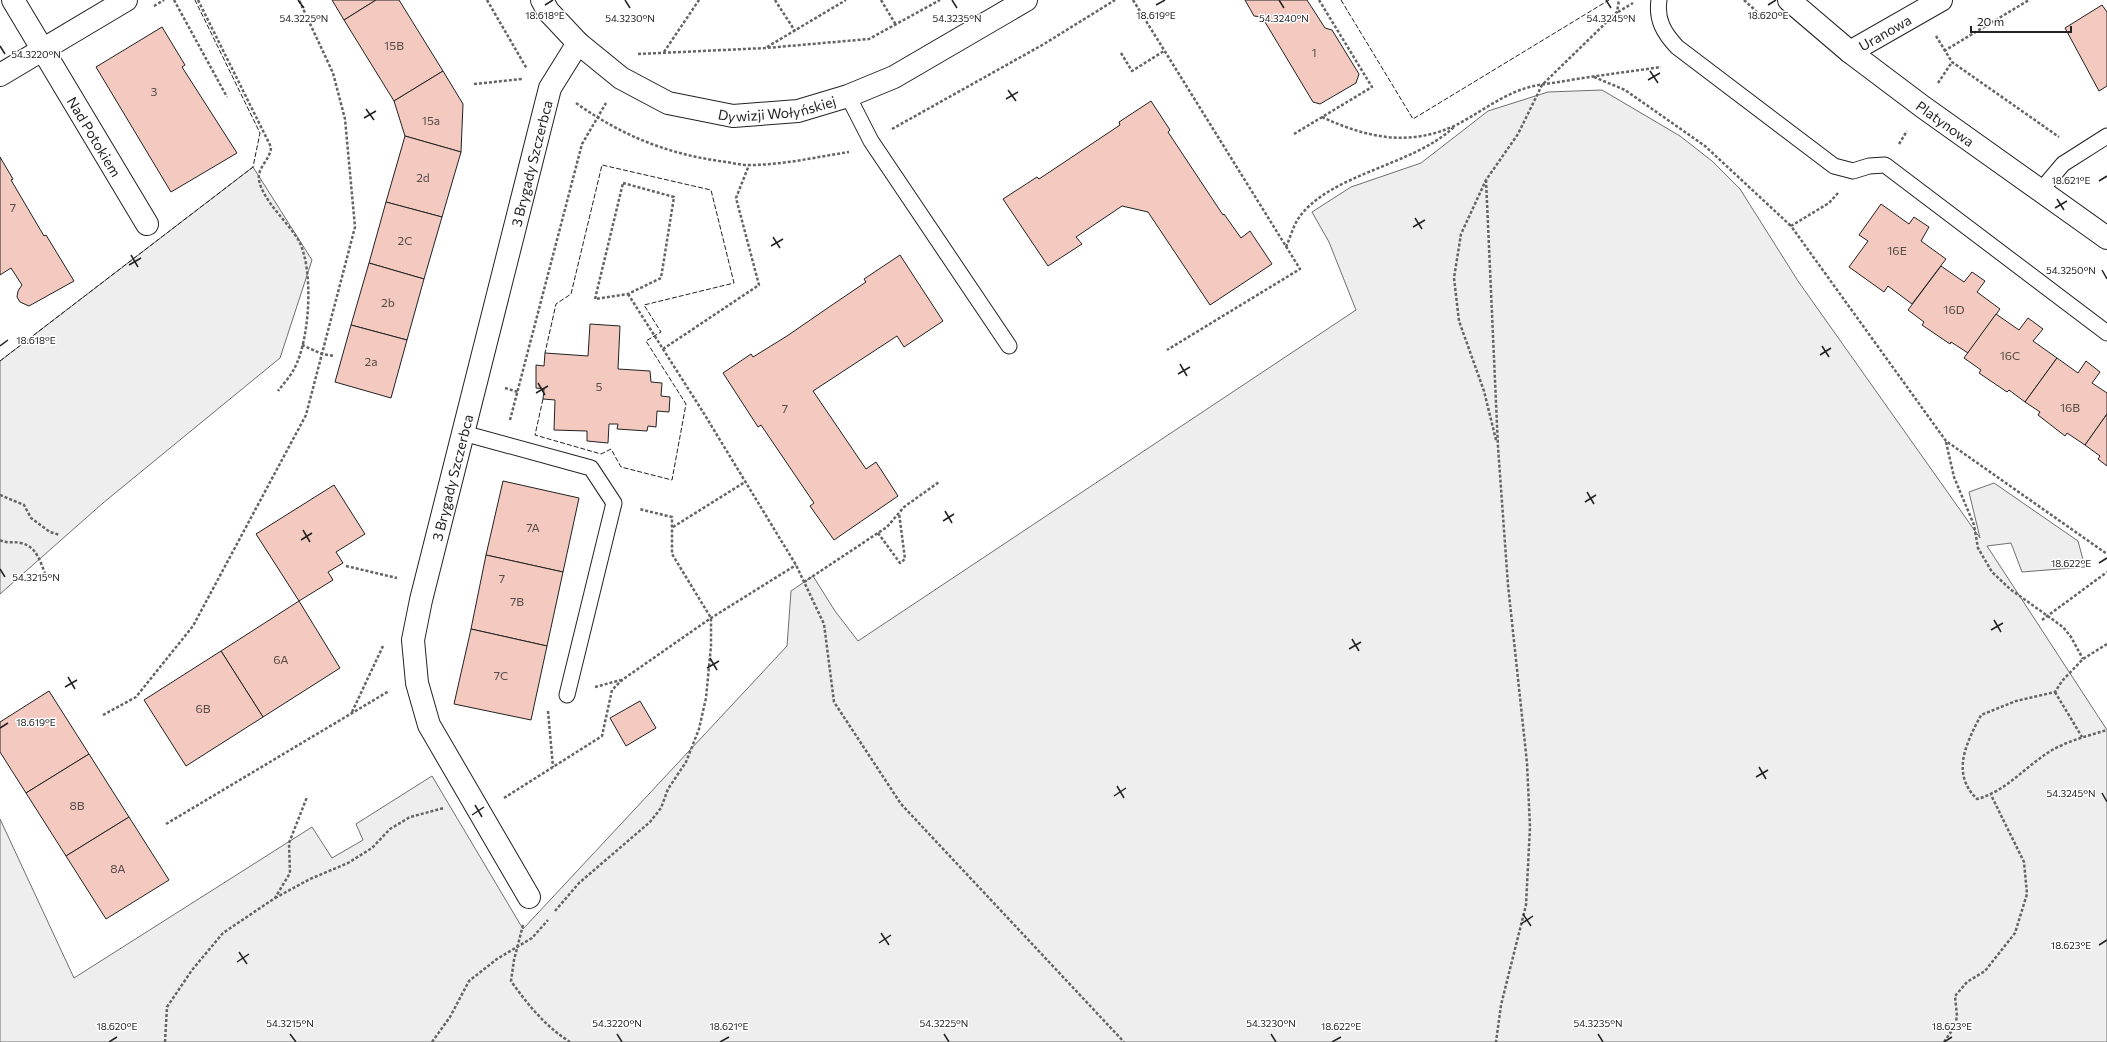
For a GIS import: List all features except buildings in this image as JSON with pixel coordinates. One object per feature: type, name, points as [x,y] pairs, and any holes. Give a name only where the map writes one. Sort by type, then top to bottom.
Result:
[{"type":"street","name":"Nad Potokiem","points":[[13,0],[147,224]]},
{"type":"street","points":[[0,75],[126,0]]},
{"type":"street","name":"Dywizji Wołyńskiej","points":[[542,0],[548,11],[578,43],[621,78],[668,104],[733,116],[798,111],[848,96],[894,78],[1026,0]]},
{"type":"street","name":"Platynowa","points":[[1789,0],[1850,52],[1923,107],[2107,238]]},
{"type":"street","name":"Uranowa","points":[[1850,52],[1941,0]]},
{"type":"street","name":"3 Brygady Szczerbca","points":[[529,897],[429,725],[417,683],[413,640],[420,600],[550,88],[578,43]]},
{"type":"lane","points":[[1659,0],[1660,22],[1666,35],[1695,62],[1834,166],[1853,171],[1869,166],[1885,165],[2107,333]]},
{"type":"lane","points":[[848,96],[871,141],[1009,346]]},
{"type":"lane","points":[[2041,190],[2063,164],[2107,136]]},
{"type":"lane","points":[[462,433],[591,468],[614,503],[567,695]]},
{"type":"path","points":[[174,0],[227,97]]},
{"type":"path","points":[[198,0],[272,146],[271,152],[260,169],[259,179],[264,192],[295,236],[305,257],[308,306],[302,345],[294,368],[278,391]]},
{"type":"path","points":[[103,715],[136,697],[193,626],[306,415],[355,227],[345,119],[333,73],[299,0]]},
{"type":"path","points":[[487,0],[529,72]]},
{"type":"path","points":[[664,52],[699,0]]},
{"type":"path","points":[[775,0],[795,31]]},
{"type":"path","points":[[766,48],[846,0]]},
{"type":"path","points":[[881,0],[896,25]]},
{"type":"path","points":[[635,54],[766,48],[869,39],[940,0]]},
{"type":"path","points":[[1133,0],[1300,269],[1168,350]]},
{"type":"path","points":[[1294,134],[1372,87],[1319,0]]},
{"type":"path","points":[[1618,12],[1619,0]]},
{"type":"path","points":[[1498,446],[1484,391],[1459,321],[1454,278],[1461,234],[1486,180],[1518,134],[1542,85],[1618,12],[1639,0]]},
{"type":"path","points":[[2029,0],[1944,51],[1952,62],[2080,152]]},
{"type":"path","points":[[1122,53],[1132,71],[1164,51]]},
{"type":"path","points":[[1322,118],[1337,124],[1394,139],[1408,139],[1432,134],[1456,125],[1501,99],[1523,89],[1593,76],[1695,62]]},
{"type":"path","points":[[1593,76],[1625,90],[1705,146],[1791,226],[1946,441],[2107,554]]},
{"type":"path","points":[[474,84],[526,79]]},
{"type":"path","points":[[504,444],[582,144],[597,118]]},
{"type":"path","points":[[1286,247],[1298,219],[1314,201],[1351,180],[1390,165],[1444,136],[1456,125]]},
{"type":"path","points":[[663,349],[760,285],[736,198],[748,165]]},
{"type":"path","points":[[1486,180],[1498,446],[1508,584],[1527,763],[1530,827],[1526,905],[1501,1005],[1496,1042]]},
{"type":"path","points":[[623,183],[674,197],[661,278],[628,294],[594,299],[623,183]]},
{"type":"path","points":[[1791,226],[1829,203],[1840,192]]},
{"type":"path","points":[[628,294],[796,565],[824,624],[834,702],[901,804],[1124,1042]]},
{"type":"path","points":[[302,345],[322,354],[334,356]]},
{"type":"path","points":[[1946,441],[1954,477],[1974,525],[1978,548],[1992,572],[2010,589],[2063,627],[2071,637],[2083,659]]},
{"type":"path","points":[[672,528],[745,482]]},
{"type":"path","points":[[804,582],[887,527],[899,513],[939,482]]},
{"type":"path","points":[[0,495],[24,505],[31,518],[50,532],[60,535]]},
{"type":"path","points":[[555,912],[579,883],[650,822],[661,808],[668,789],[686,762],[699,728],[706,698],[711,646],[711,618],[672,554],[672,517],[614,503]]},
{"type":"path","points":[[878,533],[900,563],[905,559],[899,513]]},
{"type":"path","points":[[0,540],[11,543],[20,542],[33,548],[48,579]]},
{"type":"path","points":[[165,1042],[167,1007],[192,970],[223,933],[275,898],[310,879],[348,863],[372,848],[390,829],[410,817],[477,806],[602,736],[612,690],[622,680],[711,618],[796,565]]},
{"type":"path","points":[[346,566],[403,579]]},
{"type":"path","points":[[2042,620],[2107,572]]},
{"type":"path","points":[[352,713],[387,639]]},
{"type":"path","points":[[2107,644],[2083,659],[2062,681],[2055,692],[2016,701],[1981,715],[1967,742],[1962,762],[1967,789],[1977,798],[1991,795],[2050,751],[2107,730]]},
{"type":"path","points":[[2055,692],[2082,738]]},
{"type":"path","points":[[166,824],[380,696]]},
{"type":"path","points":[[1944,1042],[1955,1026],[1957,1016],[1955,996],[1967,982],[1985,971],[2015,933],[2027,894],[2024,862],[1991,795]]},
{"type":"path","points":[[275,898],[290,873],[289,843],[306,797]]},
{"type":"path","points":[[529,897],[514,960],[511,981],[526,1003],[552,1030],[570,1042]]},
{"type":"path","points":[[432,1042],[459,1001],[469,981],[497,959],[532,938],[550,918]]},
{"type":"shaded area","points":[[1602,90],[1680,136],[1712,161],[1740,189],[1798,281],[1980,538],[1969,492],[1994,483],[2078,541],[2085,567],[2022,572],[2011,543],[1987,546],[2107,730],[2107,1042],[0,1042],[0,819],[74,978],[312,827],[332,858],[363,840],[356,824],[432,776],[523,929],[787,646],[791,591],[813,576],[835,611],[858,641],[1356,310],[1329,242],[1312,212],[1351,187],[1421,163],[1488,111],[1548,92]]},
{"type":"shaded area","points":[[253,167],[312,260],[280,358],[103,503],[0,594],[0,361]]},
{"type":"fence","points":[[0,361],[253,167],[260,133],[195,0]]},
{"type":"fence","points":[[1341,0],[1413,119],[1609,0]]},
{"type":"fence","points":[[543,399],[535,435],[601,454],[611,449],[621,467],[672,480],[686,404],[646,341],[661,332],[644,305],[734,283],[711,190],[602,165],[571,294],[556,304],[545,353]]}]
